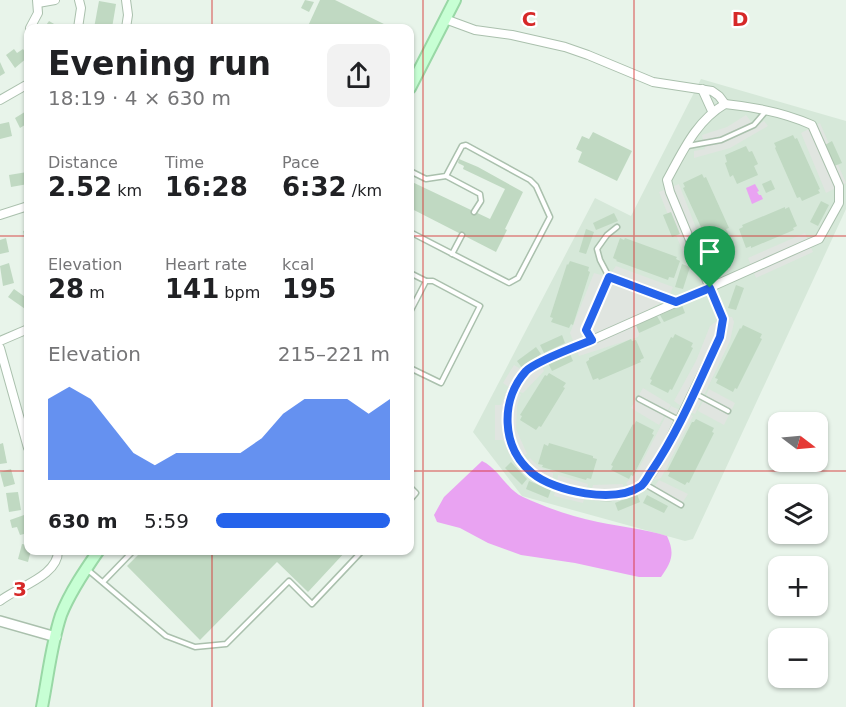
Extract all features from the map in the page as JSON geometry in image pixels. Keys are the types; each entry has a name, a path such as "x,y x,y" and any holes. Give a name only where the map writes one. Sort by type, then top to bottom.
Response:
{"main road":[{"path":"414,80 455,0"},
{"path":"44,704 48,668 62,615 96,555"}],"street":[{"path":"31,24 38,13 38,2 56,0"},
{"path":"79,0 81,8 79,24"},
{"path":"126,0 127,24"},
{"path":"445,19 476,30 512,35 565,47 653,82 712,91 725,104"},
{"path":"0,100 24,86"},
{"path":"702,89 712,111"},
{"path":"706,101 719,96"},
{"path":"725,104 712,111 691,135 667,180 670,192 710,288 723,319 720,337 660,458 641,486 613,496 584,493 555,486 532,473 516,453 507,432 512,391 527,369 676,302 710,288 819,239 839,203 839,186 812,125 794,117 725,104"},
{"path":"0,215 24,207"},
{"path":"0,341 24,331"},
{"path":"0,348 24,431"},
{"path":"0,601 51,569 57,555"},
{"path":"0,621 56,637"}],"lane":[{"path":"685,146 721,140 754,125 767,111"},
{"path":"414,234 509,283 518,278 550,217 536,186 530,180 466,146 462,146 446,176"},
{"path":"414,173 426,179 446,176 480,194 481,201 474,212"},
{"path":"617,227 607,235 597,249 609,277 676,302"},
{"path":"452,254 462,235"},
{"path":"414,275 426,281 433,281 480,306 441,383 414,370"},
{"path":"592,340 586,330 609,277"},
{"path":"414,304 426,281"},
{"path":"693,393 728,411"},
{"path":"639,399 680,420"},
{"path":"643,483 681,505"},
{"path":"103,582 129,555"},
{"path":"87,569 165,636 195,647 226,644 289,581 312,604 358,555"}],"shaded area":[{"path":"701,79 846,121 846,209 693,539 685,541 522,496 473,432 595,198 631,216"},
{"path":"746,115 755,127 764,121 768,126 730,148 694,158 694,151 705,149 702,135 727,127"},
{"path":"820,123 846,183 826,193 801,133"},
{"path":"679,184 703,246 684,255 659,192"},
{"path":"755,184 759,191 757,192 763,199 752,204 746,188"},
{"path":"805,233 813,252 756,278 748,258"},
{"path":"616,266 673,287 668,299 649,309 638,337 579,356 570,333 594,273 608,277"},
{"path":"722,317 732,317 734,322 730,341 695,414 674,401 696,361 710,326"},
{"path":"541,363 544,371 523,393 503,383 514,365 519,368 526,364"},
{"path":"643,388 671,405 659,425 631,408"},
{"path":"709,389 735,403 724,425 698,411"},
{"path":"506,393 521,394 517,406 516,429 527,454 512,460 503,440 495,440 495,405 501,405"},
{"path":"671,406 693,416 661,478 630,488 626,483 637,472"},
{"path":"530,458 539,467 553,473 553,480 533,471 525,462"},
{"path":"482,461 517,493 541,505 589,520 667,536 672,552 668,567 661,577 639,577 575,563 521,555 488,543 460,528 437,522 434,515 444,497"},
{"path":"558,475 588,484 583,503 554,496"},
{"path":"659,480 688,494 683,502 654,487"},
{"path":"623,484 624,488 617,492 591,492 593,485"}],"building":[{"path":"305,0 314,2 309,12 301,8"},
{"path":"320,0 335,0 384,24 309,24"},
{"path":"99,1 116,4 113,24 95,24"},
{"path":"14,49 17,53 23,49 24,60 15,68 6,55"},
{"path":"0,62 5,73 0,76"},
{"path":"24,112 24,126 20,128 15,118"},
{"path":"9,122 12,136 0,139 0,124"},
{"path":"593,132 632,151 617,181 578,162 582,152 576,149 582,136 589,139"},
{"path":"793,135 795,139 797,138 820,189 818,190 820,193 802,201 800,197 797,198 774,143"},
{"path":"832,141 842,163 834,166 825,145"},
{"path":"746,146 749,152 752,151 758,164 754,166 758,175 737,184 733,175 730,177 725,155"},
{"path":"459,159 478,167 523,192 496,252 414,210 414,183 490,219 505,189 463,169 464,166 458,163"},
{"path":"24,172 24,185 11,187 9,175"},
{"path":"702,174 704,178 706,177 729,228 726,229 728,233 711,241 709,236 706,238 683,188 685,187 683,183"},
{"path":"771,180 775,189 766,193 762,184"},
{"path":"821,201 829,205 818,226 810,222"},
{"path":"785,207 785,209 789,207 797,226 793,228 794,230 746,248 739,229 743,227 742,225"},
{"path":"671,212 680,234 672,237 663,215"},
{"path":"614,213 618,221 596,230 593,223"},
{"path":"586,229 594,232 586,254 579,252"},
{"path":"6,238 9,252 0,254 0,240"},
{"path":"620,238 677,257 676,259 680,261 674,278 669,277 668,280 616,261 613,258"},
{"path":"710,253 732,260 730,268 707,261"},
{"path":"570,261 589,267 590,272 573,325 571,324 569,328 551,322 553,318 550,317 567,264"},
{"path":"9,263 14,283 3,286 0,266"},
{"path":"682,264 690,267 683,289 675,287"},
{"path":"736,285 744,288 736,310 728,308"},
{"path":"14,289 24,296 24,308 8,297"},
{"path":"682,305 685,313 664,322 660,315"},
{"path":"657,316 661,323 639,333 636,325"},
{"path":"743,325 762,334 760,338 762,339 737,389 735,388 733,392 716,383 718,379 715,378"},
{"path":"675,334 693,343 691,347 693,348 672,390 670,389 668,393 650,384 652,380 650,379 671,337 673,338"},
{"path":"562,335 565,343 544,353 540,345"},
{"path":"631,339 636,340 644,358 640,360 641,362 599,380 598,378 593,380 586,362 589,358"},
{"path":"536,347 541,354 522,368 517,361"},
{"path":"570,354 573,361 552,371 548,363"},
{"path":"549,373 566,383 563,387 565,388 541,427 539,426 536,430 520,420 522,416 520,415 545,375"},
{"path":"696,419 714,428 712,432 714,433 689,483 685,485 668,476 670,472 667,471 692,422"},
{"path":"636,421 654,430 652,434 654,435 633,476 631,475 629,479 611,470 613,466 611,465"},
{"path":"3,443 7,463 0,464 0,444"},
{"path":"549,443 597,459 591,479 586,480 538,464 544,444 548,446"},
{"path":"511,462 527,479 522,485 505,468"},
{"path":"11,469 15,484 4,487 0,472"},
{"path":"529,481 551,490 548,498 526,489"},
{"path":"18,492 21,510 9,512 6,493"},
{"path":"637,494 640,502 618,511 615,503"},
{"path":"647,495 668,506 664,513 643,503"},
{"path":"24,515 24,534 20,535 17,527 12,528 10,520"},
{"path":"22,544 24,544 24,555 30,555 28,562 18,559"},
{"path":"138,555 342,555 308,592 277,562 200,640 127,566"}],"route":[{"path":"609,277 676,302 710,288 723,319 720,337 660,458 641,486 613,496 584,493 555,486 532,473 516,453 507,432 512,391 527,369 592,340 586,330 609,277"}]}
